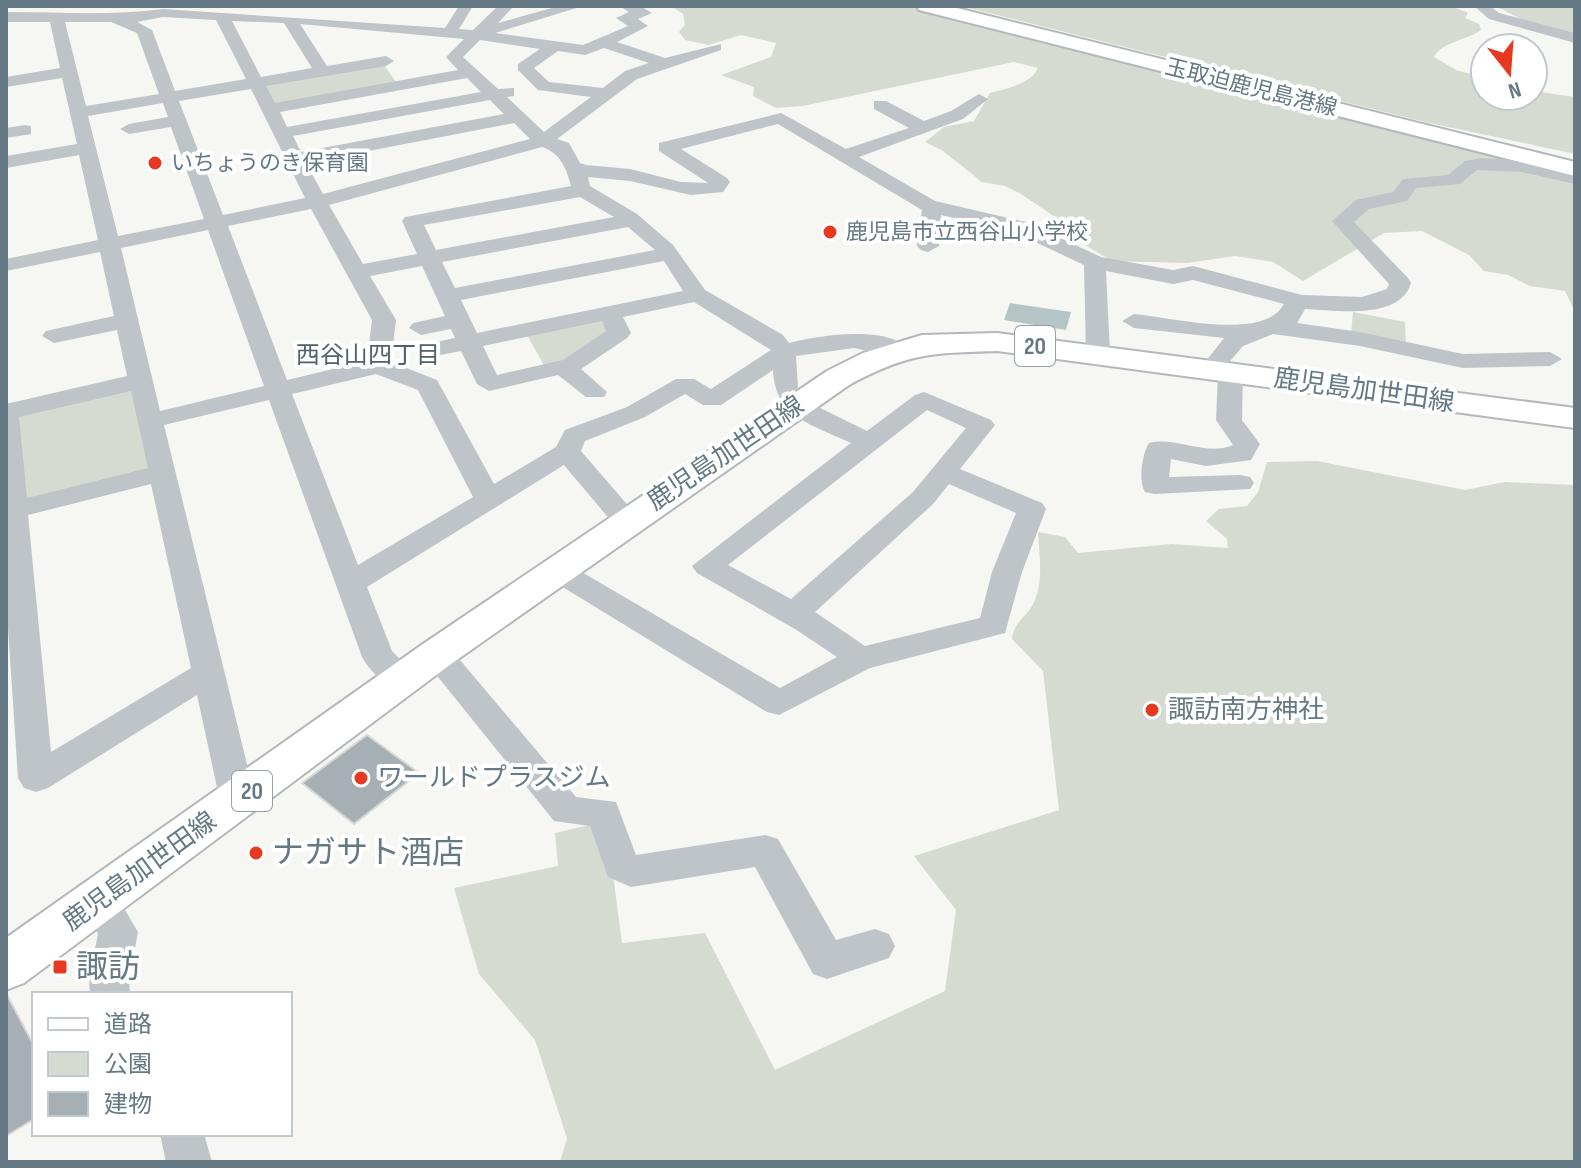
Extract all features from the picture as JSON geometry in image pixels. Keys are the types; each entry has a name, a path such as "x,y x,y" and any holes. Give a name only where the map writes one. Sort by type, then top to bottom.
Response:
{"main road":[{"name":"玉取迫鹿児島港線","path":"926,6 1575,162"},
{"name":"玉取迫鹿児島港線","path":"946,6 993,20"},
{"name":"玉取迫鹿児島港線","path":"1138,56 1575,169"},
{"name":"鹿児島加世田線","path":"6,967 420,666 627,522 850,370 896,350 937,342 975,341 1098,354 1575,418"}],"street":[{"path":"449,33 466,6"},
{"path":"507,6 454,57 543,141 562,147 582,180 669,254 697,295 738,321 768,334 784,352 786,389 796,406 867,441"},
{"path":"6,17 49,12 124,19 163,13 292,19 356,18 585,50 640,26 624,18 645,13 626,6"},
{"path":"1481,6 1494,16 1575,38"},
{"path":"292,19 326,7 356,18 404,85"},
{"path":"49,12 57,19 238,801"},
{"path":"480,33 549,12 580,18 640,64"},
{"path":"222,16 317,202 384,320 378,366"},
{"path":"124,19 144,30 378,657 420,666 567,811 603,812 621,866 631,871 765,850 827,961 875,946"},
{"path":"292,19 322,71"},
{"path":"6,265 317,202 368,180 543,141 640,64 675,41"},
{"path":"544,86 524,67 555,46"},
{"path":"613,70 665,63 715,47"},
{"path":"79,112 386,61"},
{"path":"6,82 69,72"},
{"path":"269,109 470,73"},
{"path":"282,133 544,86 606,94"},
{"path":"843,155 899,141 923,128 964,114 979,99"},
{"path":"880,105 923,128"},
{"path":"295,159 518,117"},
{"path":"610,313 619,333 571,365 489,384 412,221 582,180 636,176 674,189 716,188 720,182 666,147 781,118 932,207 1019,226 1095,262 1173,277 1193,273 1286,296 1297,302 1372,301 1386,300 1397,293 1400,283 1342,221 1363,204 1393,201 1410,183 1453,180 1472,165 1522,166 1575,178"},
{"path":"129,129 178,121"},
{"path":"698,121 718,134"},
{"path":"6,133 25,130"},
{"path":"6,162 87,148"},
{"path":"434,192 444,215"},
{"path":"928,246 932,207"},
{"path":"355,272 632,220"},
{"path":"449,296 669,254"},
{"path":"1095,262 1098,354"},
{"path":"426,339 465,331 610,313 697,295"},
{"path":"1240,483 1155,486 1158,449 1206,458 1242,454 1247,444 1233,432 1227,419 1221,350 1288,319 1297,302"},
{"path":"54,336 126,321"},
{"path":"1134,321 1194,325 1227,333 1263,330 1360,339 1463,361 1550,359"},
{"path":"352,582 567,452 574,436 636,412 685,384 712,400 784,352 837,341 874,342 896,350"},
{"path":"150,421 378,366 428,385 489,500"},
{"path":"562,367 595,392"},
{"path":"140,381 6,412 10,511 36,778 208,673"},
{"path":"792,616 946,473 982,425 924,400 707,566 860,659"},
{"path":"567,452 627,522"},
{"path":"10,511 162,473"},
{"path":"558,571 779,703 860,659 994,625 1007,572 1032,509 946,473"},
{"path":"99,902 118,932 109,979 110,992"},
{"path":"182,1136 189,1162"}],"green space":[{"path":"671,6 912,6 1513,160 1575,180 1575,312 1565,291 1530,286 1508,275 1484,271 1469,255 1422,231 1384,233 1303,281 1273,262 1235,256 1187,263 1112,261 1080,242 1061,221 1021,194 1005,186 982,182 943,151 925,142 944,127 974,121 990,93 1024,82 1038,68 1014,62 803,106 776,108 753,96 754,87 721,75 771,57 776,43 741,35 709,45 685,40 679,32 685,25 683,14"},
{"path":"961,6 1451,6 1468,13 1465,18 1479,24 1481,30 1469,32 1469,36 1443,48 1434,57 1469,74 1469,112 1549,112 1549,93 1575,97 1575,154 1425,122"},
{"path":"1495,6 1575,6 1575,33 1523,20"},
{"path":"384,65 396,82 274,104 263,86"},
{"path":"1353,312 1405,322 1406,345 1351,335"},
{"path":"602,319 609,329 564,362 545,367 527,335"},
{"path":"134,390 150,466 144,472 30,501 24,498 16,419 23,413"},
{"path":"1317,461 1465,490 1504,482 1575,485 1575,1162 560,1162 567,1138 535,1040 479,974 454,888 558,866 555,833 606,821 622,943 705,933 775,1070 945,991 956,910 914,856 1059,810 1043,671 1012,639 1015,627 1037,594 1040,567 1038,532 1065,537 1078,553 1172,544 1228,548 1227,539 1206,521 1219,509 1247,506 1258,492 1267,462"}],"shaded area":[{"path":"1010,303 1071,312 1066,330 1004,320"}],"building":[{"name":"ワールドプラスジム","path":"367,735 419,773 354,824 302,783"},
{"path":"6,993 32,1042 32,1120 6,1136"}],"place":[{"name":"いちょうのき保育園","path":"155,163"},
{"name":"鹿児島市立西谷山小学校","path":"830,232"},
{"name":"諏訪南方神社","path":"1152,710"},
{"name":"ワールドプラスジム","path":"361,778"},
{"name":"ナガサト酒店","path":"256,853"},
{"name":"諏訪","path":"60,967"}],"district":[{"name":"西谷山四丁目","path":"368,355"}]}
